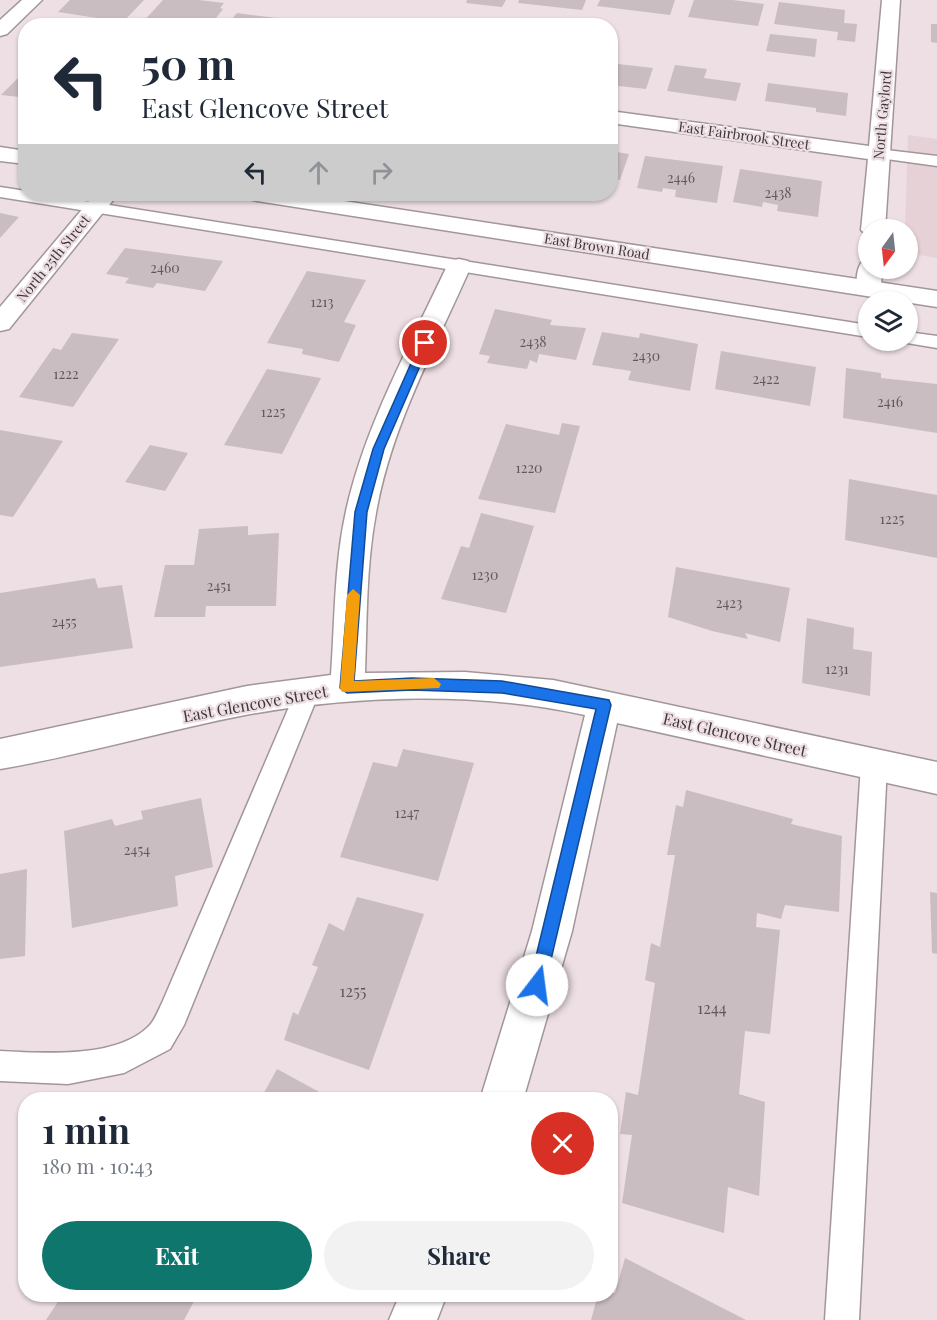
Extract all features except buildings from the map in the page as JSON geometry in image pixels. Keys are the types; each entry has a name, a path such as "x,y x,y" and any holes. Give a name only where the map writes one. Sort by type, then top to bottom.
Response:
{"street":[{"path":"0,32 33,0"},
{"name":"North Gaylord","path":"874,219 891,0"},
{"path":"0,32 18,35"},
{"name":"East Fairbrook Street","path":"618,118 878,154"},
{"path":"0,154 18,157"},
{"name":"North 25th Street","path":"0,322 100,201"},
{"name":"East Brown Road","path":"308,201 858,276"},
{"path":"347,688 357,545 369,479 391,420 459,266"},
{"name":"East Brown Road","path":"873,279 937,299"},
{"name":"East Glencove Street","path":"0,754 109,734 206,709 347,688 416,684 502,687 604,705 937,778"},
{"path":"503,1092 552,931 604,705"},
{"path":"413,1320 421,1302"}],"lane":[{"path":"878,154 937,161"},
{"path":"0,192 18,193"},
{"path":"106,201 459,266 858,330"},
{"path":"918,339 937,342"},
{"path":"0,1066 68,1069 124,1058 159,1038 173,1014 307,693"},
{"path":"842,1320 874,765"}],"shaded area":[{"path":"908,135 937,139 937,258 918,255 918,219 905,219"}],"slow traffic":[{"path":"353,595 347,688 394,684 434,684"}],"route":[{"path":"425,343 379,449 361,512 347,688 394,684 502,687 553,694 604,705 552,931 537,985"}]}
